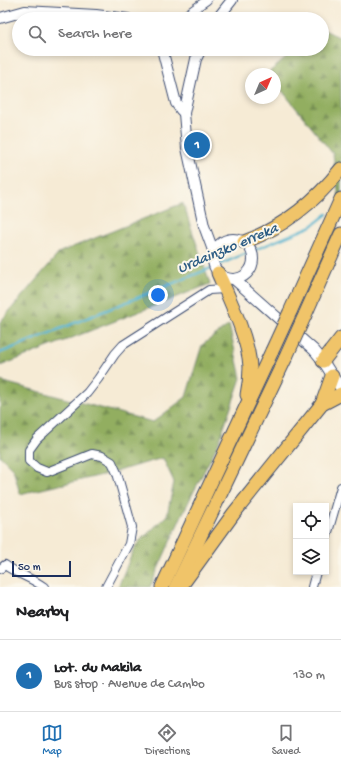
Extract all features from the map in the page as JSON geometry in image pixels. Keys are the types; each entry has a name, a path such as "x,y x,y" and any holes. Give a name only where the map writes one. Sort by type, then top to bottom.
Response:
{"highway":[{"path":"249,248 258,237 283,224 325,190 341,169"},
{"path":"162,587 243,415 339,203"},
{"path":"176,587 286,356 341,234"},
{"path":"216,264 230,284 246,344 250,366 250,382 243,415"},
{"path":"323,361 341,338"},
{"path":"181,587 234,514 322,404 332,376"},
{"path":"322,404 341,394"}],"street":[{"path":"190,12 207,0"},
{"path":"223,12 232,0"},
{"path":"21,12 43,12"},
{"path":"0,18 12,15"},
{"path":"164,56 176,102 184,112"},
{"path":"197,56 184,112 187,148 204,226 216,264"},
{"path":"204,226 218,240 224,242"},
{"path":"106,587 129,544 132,528 117,473 112,462 102,456 92,454 47,472 37,468 29,461 29,450 37,439 87,393 123,345 209,290 230,284 247,275 252,268 249,248 234,239 224,242 220,245 216,264"},
{"path":"247,275 252,295"},
{"path":"230,284 252,295 323,361 341,389"},
{"path":"329,529 341,487"},
{"path":"0,569 5,565 24,574 44,587"},
{"path":"312,587 315,575"}],"green space":[{"path":"329,32 341,38 341,213 333,154 281,89 281,68 274,68 289,56 329,56"},
{"path":"183,203 210,284 0,366 0,322 60,252"},
{"path":"229,325 241,378 219,442 182,515 150,587 118,587 135,546 167,515 174,482 163,458 107,474 20,494 13,469 0,456 0,381 153,422 186,397 202,345"}],"waterway":[{"name":"Urdainzko erreka","path":"0,353 312,226 327,214"}],"place":[{"name":"Lot. du Makila","path":"197,145"}]}
